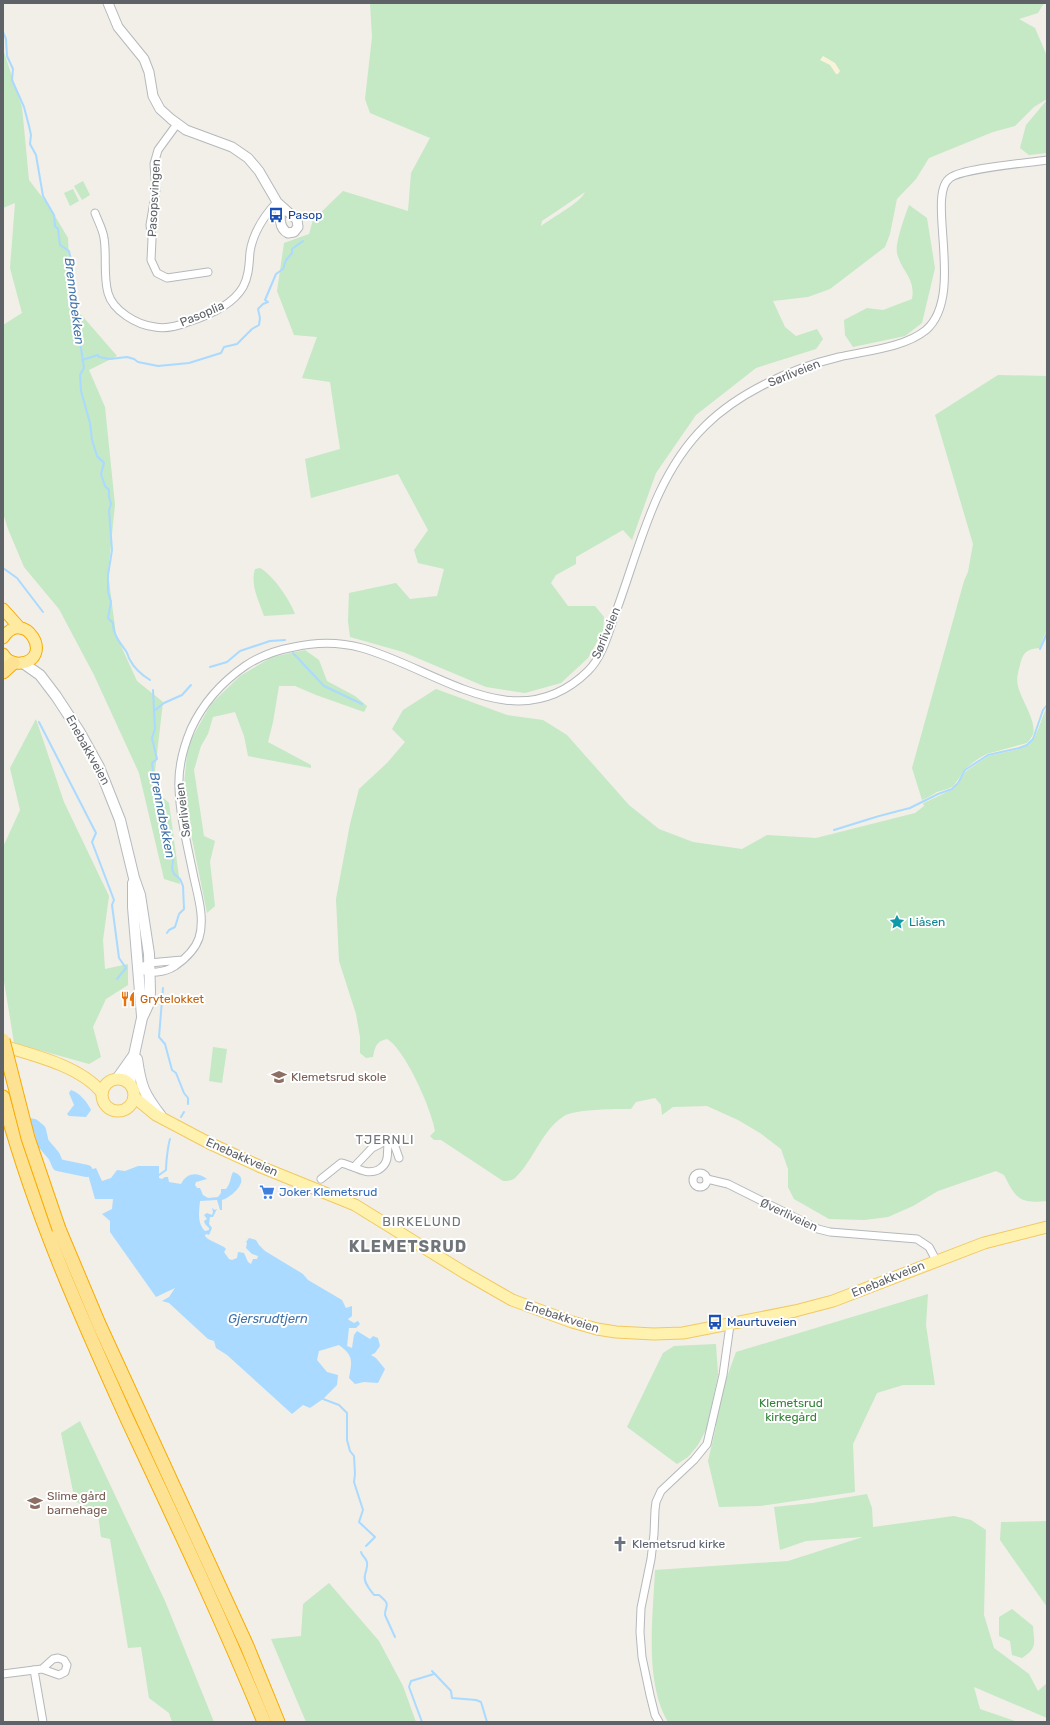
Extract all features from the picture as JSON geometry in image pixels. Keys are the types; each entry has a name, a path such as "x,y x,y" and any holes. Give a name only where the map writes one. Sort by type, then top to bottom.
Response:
{"highway":[{"path":"3,609 20,628 28,631 34,637 36,645 35,654 31,659 18,663 3,672"},
{"path":"4,634 20,628"},
{"path":"3,654 7,659 18,663"},
{"path":"3,1040 28,1138 59,1229 98,1324 247,1646 278,1722"},
{"path":"3,1097 24,1170 46,1232 86,1329 216,1610 264,1722"}],"main road":[{"name":"Enebakkveien","path":"35,654 40,675 69,715 93,755 106,783 120,820 141,901 150,968 149,1003 142,1018 130,1084 134,1097 160,1118"},
{"name":"Enebakkveien","path":"18,663 40,675"},
{"name":"Enebakkveien","path":"134,878 133,907 142,1018"},
{"path":"3,1046 40,1057 80,1075 94,1084 102,1093"},
{"name":"Enebakkveien","path":"135,1052 102,1093 105,1105 113,1111 128,1108 160,1118 261,1167 355,1205 512,1300 551,1315 597,1329 634,1334 683,1333 730,1325 795,1311 833,1301 936,1260 984,1243 1047,1227"},
{"path":"135,1052 142,1088 160,1118"},
{"path":"80,1075 113,1081 124,1080 130,1084"},
{"path":"128,1108 134,1097"}],"street":[{"path":"108,3 118,27 144,59 155,103 177,124 195,134 226,144 244,154 255,166 279,204"},
{"name":"Pasopsvingen","path":"177,124 160,146 154,158 156,190 150,225 152,260 157,273 167,278 208,272"},
{"name":"Sørliveien","path":"139,968 173,968 189,954 196,945 200,934 201,917 180,804 178,784 181,757 197,716 221,686 256,659 282,649 318,643 366,649 454,685 498,700 517,702 538,700 563,690 588,670 596,661 609,632 648,520 661,489 673,466 688,445 706,425 740,399 791,372 812,364 904,342 927,329 941,304 945,283 942,199 944,184 950,177 967,171 1047,160"},
{"name":"Pasoplia","path":"94,213 104,237 106,283 111,300 120,310 131,318 147,326 160,328 198,319 221,307 239,294 248,274 254,234 260,223 279,204"},
{"path":"321,1179 339,1163 368,1172 382,1167 388,1158 388,1144 391,1140 393,1141 399,1158"},
{"path":"354,1167 372,1148 380,1144"},
{"name":"Øverliveien","path":"707,1179 728,1184 818,1229 830,1232 917,1239 929,1247 936,1260"},
{"path":"659,1722 655,1715 650,1695 642,1657 640,1632 641,1608 651,1559 654,1534 654,1510 661,1491 694,1460 707,1444 723,1375 730,1325"},
{"path":"3,1674 42,1669"},
{"path":"34,1670 43,1722"}],"green space":[{"path":"370,3 1044,3 1038,13 1019,19 1035,28 1047,56 1047,99 1034,107 1015,126 993,132 929,158 916,179 897,199 890,234 885,247 830,289 808,297 773,301 785,327 796,336 817,329 823,339 816,349 756,368 696,415 656,473 632,540 623,530 576,557 576,564 556,575 551,583 568,606 595,606 604,617 603,631 588,658 561,683 525,693 486,687 403,652 350,637 348,621 349,593 396,583 410,599 437,596 444,569 418,563 414,550 428,530 398,474 311,498 305,459 340,449 330,382 302,378 317,337 294,335 277,291 284,243 309,234 313,220 343,191 408,211 411,173 430,138 370,113 365,99 372,37","holes":["585,192 578,201 541,226 542,221"]},
{"path":"3,49 22,107 29,180 49,206 68,238 71,303 117,356 89,370 105,407 115,505 108,573 116,635 137,681 163,702 153,788 169,803 180,884 164,879 139,773 94,675 59,609 24,567 3,513 3,325 22,313 10,268 15,203 3,208"},
{"path":"1047,100 1047,153 1029,155 1020,148 1026,125"},
{"path":"83,181 90,195 82,200 74,186"},
{"path":"73,189 79,201 70,206 64,193"},
{"path":"909,205 927,218 935,268 922,323 905,336 853,347 845,335 844,320 867,308 883,310 912,299 912,285 897,253 897,243"},
{"path":"998,375 1047,376 1047,630 1040,648 1029,650 1024,654 1017,678 1020,692 1033,723 1033,735 1026,744 1020,747 993,752 981,757 965,769 955,785 922,800 912,768 964,581 968,572 973,544 935,415"},
{"path":"260,568 270,576 280,588 295,614 264,616 254,587 255,569"},
{"path":"305,650 319,660 327,681 355,696 367,706 364,712 295,686 279,686 268,742 311,765 311,768 248,756 244,736 235,712 213,717 208,734 201,746 194,770 204,836 215,841 210,862 215,906 207,913 183,794 188,745 211,704 240,676 272,657"},
{"path":"436,689 507,715 543,720 567,735 629,805 659,829 693,842 742,849 767,835 816,838 915,813 924,806 923,803 953,789 966,771 988,756 1025,747 1034,739 1047,706 1047,1201 1031,1202 1020,1198 1012,1190 1004,1175 996,1171 938,1191 913,1206 888,1217 864,1220 829,1219 794,1199 788,1187 788,1169 781,1149 760,1133 738,1120 707,1106 673,1107 662,1115 661,1105 655,1098 636,1102 631,1109 586,1111 564,1116 549,1129 522,1171 515,1178 509,1181 503,1181 441,1140 434,1140 430,1136 435,1131 429,1109 417,1081 402,1055 394,1045 387,1039 378,1043 374,1050 373,1057 366,1058 360,1053 360,1037 356,1014 339,961 336,899 350,824 359,789 387,763 405,742 392,729 403,710"},
{"path":"36,719 64,802 109,896 103,940 105,969 128,964 128,985 106,999 93,1027 101,1057 89,1064 14,1043 3,975 3,847 20,810 10,768"},
{"path":"213,1047 227,1049 222,1083 209,1081"},
{"name":"Klemetsrud kirkegård","path":"928,1294 926,1325 935,1385 903,1385 877,1393 853,1444 855,1492 760,1506 719,1507 708,1461 716,1427 715,1422 726,1377 736,1352"},
{"path":"716,1344 718,1375 707,1428 698,1445 688,1457 677,1464 627,1427 663,1353 674,1346"},
{"path":"80,1421 165,1601 214,1722 172,1722 169,1713 149,1698 141,1647 128,1648 110,1539 101,1537 98,1514 75,1501 61,1433"},
{"path":"867,1494 872,1508 873,1527 954,1516 971,1520 986,1530 984,1615 994,1648 1029,1674 1038,1691 1047,1683 1047,1718 974,1687 980,1709 1018,1722 668,1722 660,1706 653,1668 652,1627 655,1570 788,1561 863,1537 806,1541 780,1550 774,1507 812,1503"},
{"path":"1047,1521 1047,1607 1000,1540 1001,1522"},
{"path":"329,1583 379,1641 403,1686 416,1722 306,1722 271,1639 301,1636 303,1604"},
{"path":"1012,1609 1033,1626 1033,1648 1022,1658 1012,1655 1010,1641 999,1636 999,1617"}],"sand":[{"path":"823,56 835,63 840,71 838,74 836,74 830,65 820,60"},
{"path":"1047,703 1038,729 1029,745 1015,750 988,756 966,771 953,789 915,807 904,812 871,817 873,815 910,808 937,792 952,788 965,770 987,754 1027,743 1031,739 1043,707"}],"water":[{"path":"71,1090 80,1095 90,1107 91,1110 86,1117 69,1116 67,1114 74,1105 69,1093"},
{"name":"Gjersrudtjern","path":"138,1166 159,1166 159,1178 162,1179 168,1177 169,1182 181,1184 189,1175 200,1175 207,1179 196,1182 195,1185 197,1188 200,1188 203,1195 208,1198 218,1197 221,1193 221,1189 226,1189 229,1185 233,1172 239,1175 241,1178 241,1183 231,1195 222,1200 222,1210 220,1210 217,1200 200,1201 200,1221 202,1228 205,1231 209,1230 209,1228 205,1224 204,1221 207,1219 204,1215 207,1213 212,1215 212,1208 215,1210 217,1209 213,1217 210,1217 209,1224 212,1228 209,1235 206,1234 205,1236 224,1247 226,1249 224,1252 229,1259 232,1260 237,1258 238,1252 244,1253 248,1262 251,1264 253,1259 257,1259 258,1256 252,1254 246,1248 246,1242 249,1238 256,1240 265,1251 303,1274 308,1280 342,1300 346,1308 352,1306 352,1316 348,1319 354,1323 358,1321 360,1324 356,1328 349,1328 347,1346 352,1348 354,1335 357,1331 370,1339 373,1336 378,1338 380,1346 375,1353 371,1355 376,1358 385,1369 378,1383 364,1382 355,1384 349,1378 351,1363 350,1356 339,1345 319,1351 317,1360 327,1372 338,1375 337,1385 323,1399 310,1408 303,1405 292,1414 227,1355 216,1348 214,1341 208,1339 169,1303 162,1301 169,1297 175,1288 156,1297 110,1232 110,1221 102,1214 112,1209 113,1199 95,1199 87,1171 96,1168 102,1181 111,1178 117,1170 125,1171"}],"waterway":[{"name":"Brennabekken","path":"3,32 6,39 7,56 13,69 12,80 24,107 29,126 31,135 30,144 36,155 43,196 54,215 60,245 69,251 72,265 72,290 84,368 80,375 81,391 97,456 104,463 101,474 105,486 109,490 111,504 109,510 112,550 108,575 108,592 111,602 108,618 113,623 113,627 119,642 127,652 132,663 138,671 150,680"},
{"path":"82,360 98,355 99,357 110,359 127,357 138,362 158,366 189,363 221,353 224,347 237,344 252,329 259,325 260,318 258,309 263,304 268,302 265,300 276,274 283,269 286,260 292,253 292,249 303,241"},
{"path":"3,568 17,578 43,612"},
{"path":"1040,649 1047,633"},
{"path":"210,667 227,662 240,651 270,641 285,640"},
{"path":"293,653 324,686 362,704"},
{"path":"154,711 164,703 182,695 191,685"},
{"name":"Brennabekken","path":"153,690 155,729 152,738 157,759 152,763 158,807 166,824 168,852 173,860 172,869 174,874 180,879 183,886 184,909 179,914 175,927 167,933"},
{"path":"834,830 910,808 938,794 952,789 958,783 965,770 988,755 1027,745 1033,739 1043,710 1047,705"},
{"path":"39,722 96,833 92,842 114,900 112,905 119,958 126,968 117,979"},
{"name":"Brennabekken","path":"163,988 159,1037 165,1044 172,1070 176,1073 184,1093 188,1098 188,1104"},
{"path":"181,1117 184,1112"},
{"path":"16,1122 34,1125 40,1130 43,1143 54,1156 58,1165 87,1171"},
{"path":"159,1175 166,1170 170,1139"},
{"path":"323,1399 339,1405 347,1413 347,1440 350,1451 354,1456 354,1482 363,1510 359,1522 375,1537 366,1546"},
{"path":"361,1552 367,1562 365,1578 366,1583 374,1595 379,1595 387,1603 385,1615 395,1637"},
{"path":"432,1671 451,1691 452,1698 476,1700 481,1702 487,1722"},
{"path":"422,1722 409,1687 411,1681 434,1674"}],"place":[{"name":"Pasop","path":"276,215"},
{"name":"Liåsen","path":"897,922"},
{"name":"Grytelokket","path":"128,999"},
{"name":"Klemetsrud skole","path":"279,1077"},
{"name":"Joker Klemetsrud","path":"267,1192"},
{"name":"Maurtuveien","path":"715,1322"},
{"name":"Slime gård barnehage","path":"35,1503"},
{"name":"Klemetsrud kirke","path":"620,1544"}],"district":[{"name":"TJERNLI","path":"385,1139"},
{"name":"BIRKELUND","path":"422,1221"},
{"name":"KLEMETSRUD","path":"408,1246"}]}
